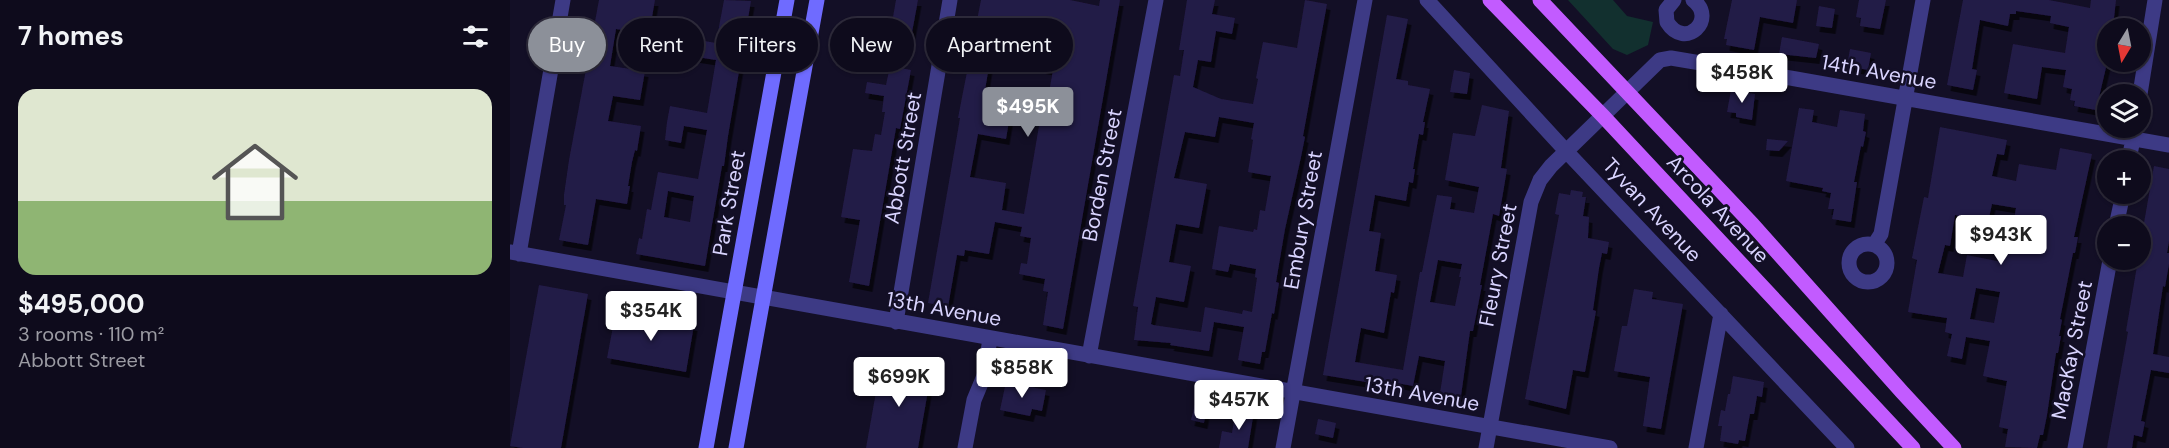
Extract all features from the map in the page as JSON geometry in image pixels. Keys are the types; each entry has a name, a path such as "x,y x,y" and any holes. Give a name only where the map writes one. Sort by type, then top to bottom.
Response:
{"main road":[{"name":"Park Street","path":"706,448 787,0"},
{"path":"736,448 817,0"},
{"name":"Arcola Avenue","path":"1490,0 1603,116 1913,448"},
{"name":"Arcola Avenue","path":"1540,0 1753,225 1954,448"}],"street":[{"path":"514,253 563,0"},
{"name":"Abbott Street","path":"896,322 950,0"},
{"name":"Embury Street","path":"1283,448 1365,0"},
{"name":"Tyvan Avenue","path":"1427,0 1566,151 1847,448"},
{"path":"1674,0 1666,10 1666,22 1675,32 1681,34 1692,32 1700,24 1702,13 1693,0"},
{"path":"1874,245 1881,234 1923,0"},
{"path":"2142,84 2156,0"},
{"name":"Borden Street","path":"1089,356 1156,1"},
{"name":"14th Avenue","path":"1603,116 1660,60 1671,58 1905,99 2097,128"},
{"name":"Fleury Street","path":"1486,448 1531,202 1540,180 1566,151 1603,116"},
{"name":"14th Avenue","path":"2147,138 2169,146"},
{"name":"13th Avenue","path":"514,253 734,294 1610,448"},
{"name":"MacKay Street","path":"2074,448 2108,270"},
{"path":"1696,448 1721,314"},
{"path":"965,448 974,400 984,376 990,339"}],"green space":[{"path":"1568,0 1613,0 1627,16 1653,22 1648,45 1627,55 1613,49"}],"building":[{"path":"599,0 655,0 652,18 618,18 618,29 616,29 610,66 618,67 618,72 645,72 640,100 613,96 608,121 641,126 637,151 635,150 632,162 627,204 596,199 588,245 559,240 566,205 564,205 564,195 569,160 586,72 606,72 606,18 596,18"},
{"path":"724,0 751,1 748,18 721,18"},
{"path":"896,0 918,0 914,22 914,18 893,18"},
{"path":"981,0 1070,0 1099,6 1100,0 1120,0 1063,329 1043,325 1048,292 1043,291 1045,279 1019,274 1021,263 1027,264 1031,238 1020,236 1022,227 995,222 989,254 965,250 964,256 957,255 948,307 928,303 960,118 958,118 967,72 988,72 983,102 1006,106 1007,101 1046,109 1053,72 1073,72 1073,18 977,18","holes":["1010,115 1040,120 1024,214 1002,210 1006,183 970,177 978,134 1006,139"]},
{"path":"1187,0 1215,0 1212,14 1235,18 1232,34 1216,31 1211,62 1198,60 1193,87 1221,99 1253,104 1263,42 1297,48 1305,0 1327,4 1303,136 1305,137 1285,229 1276,282 1279,283 1274,314 1272,313 1265,352 1262,352 1260,364 1238,360 1244,327 1214,322 1209,351 1170,345 1171,343 1134,340 1138,307 1133,306 1174,75 1180,76 1184,50 1179,50","holes":["1219,117 1254,123 1248,172 1271,176 1265,211 1260,210 1257,230 1254,229 1253,232 1219,226 1212,269 1228,272 1230,264 1256,269 1255,277 1257,278 1252,312 1243,310 1242,314 1205,307 1201,332 1151,324 1156,297 1184,302 1191,266 1169,262 1176,224 1199,228 1207,184 1174,178 1185,132 1215,137"]},
{"path":"1732,0 1797,0 1793,23 1760,17 1754,50 1726,45 1727,39 1724,39"},
{"path":"1859,0 1886,0 1880,29 1860,26 1861,18 1856,17"},
{"path":"1963,0 2049,0 2090,8 2091,0 2116,0 2114,18 2097,18 2097,72 2105,72 2102,84 2097,84 2096,110 2074,106 2075,101 2070,100 2072,89 2063,87 2066,70 2042,67 2037,99 2004,93 2013,44 2065,53 2069,27 2050,23 2051,16 2016,11 2016,14 2010,14 2008,26 1980,20 1972,69 1977,70 1973,90 1947,85"},
{"path":"1819,6 1835,9 1832,28 1816,26"},
{"path":"1387,15 1408,19 1396,79 1408,81 1408,85 1430,89 1423,122 1425,122 1423,135 1419,134 1413,183 1409,182 1406,201 1375,195 1369,231 1381,233 1375,271 1397,275 1394,293 1391,292 1384,333 1361,328 1355,362 1403,370 1420,272 1422,272 1437,195 1452,197 1450,209 1474,213 1479,187 1445,180 1453,133 1475,136 1482,105 1509,111 1501,168 1507,169 1503,193 1499,216 1493,214 1473,331 1470,331 1461,396 1440,393 1445,361 1419,356 1413,386 1386,381 1385,385 1323,375","holes":["1438,260 1462,264 1455,306 1430,302"]},
{"path":"1782,37 1819,44 1816,58 1779,54"},
{"path":"704,41 716,43 716,60 704,58"},
{"path":"1850,49 1871,53 1868,70 1847,66"},
{"path":"716,60 716,72 739,72 705,266 636,254 639,238 642,239 647,209 651,210 658,172 698,179 707,130 684,126 681,143 665,140 670,106 707,113","holes":["668,191 694,196 690,222 664,217"]},
{"path":"1454,70 1470,73 1467,94 1450,92"},
{"path":"889,72 911,72 900,129 896,128 869,286 849,282 860,220 841,217 853,149 872,151 875,134 881,135 885,112 882,112 884,96 865,93 867,82 886,85"},
{"path":"1731,90 1755,94 1752,120 1736,117 1736,113 1727,112"},
{"path":"1799,108 1814,110 1812,122 1837,127 1840,110 1865,114 1863,131 1866,132 1854,182 1857,182 1851,222 1832,219 1834,209 1828,209 1831,193 1822,191 1823,188 1786,181"},
{"path":"1940,127 2007,140 2004,155 1997,154 1992,176 2016,181 2019,164 2056,170 2060,148 2092,154 2074,237 2078,237 2060,319 2062,320 2059,336 2061,336 2058,353 2056,353 2047,415 2043,435 2040,435 2037,448 2005,447 2008,429 1999,427 2007,381 1983,376 1990,341 1966,337 1962,359 1947,356 1952,334 1945,332 1947,318 1908,312 1917,260 1912,258 1924,197 1928,198","holes":["1992,204 2016,208 2010,243 2006,242 2002,262 1967,255 1963,277 1938,273 1945,245 1950,246 1955,215 1988,222","1976,288 2000,292 1994,323 1970,319"]},
{"path":"1767,139 1788,141 1779,151 1766,150"},
{"path":"2154,166 2169,169 2167,253 2169,253 2169,264 2165,287 2163,286 2153,354 2169,357 2169,373 2151,370 2141,421 2145,422 2142,437 2134,435 2132,448 2107,448 2128,332 2126,331 2136,270 2151,270 2151,216 2145,216 2147,204 2151,204"},
{"path":"1571,190 1583,192 1582,197 1586,197 1583,216 1589,217 1588,238 1609,242 1607,254 1602,253 1599,268 1593,310 1596,311 1585,372 1573,370 1566,409 1525,399 1559,215 1555,214 1559,193 1570,195"},
{"path":"539,285 588,294 561,448 510,446"},
{"path":"1634,289 1653,292 1652,299 1683,304 1661,429 1643,426 1650,377 1614,371 1622,326 1627,326"},
{"path":"616,311 694,325 686,372 607,358"},
{"path":"881,364 931,373 918,448 866,448"},
{"path":"1733,376 1764,382 1762,397 1757,396 1754,414 1750,414 1745,441 1739,440 1738,444 1720,441 1722,426 1718,426 1721,410 1725,411"},
{"path":"1006,382 1046,390 1042,411 1032,409 1030,416 1000,410"},
{"path":"1195,404 1207,406 1204,423 1191,420"},
{"path":"1236,408 1254,411 1248,448 1219,448 1222,431 1232,433"},
{"path":"1318,419 1336,423 1333,438 1315,434"}]}
